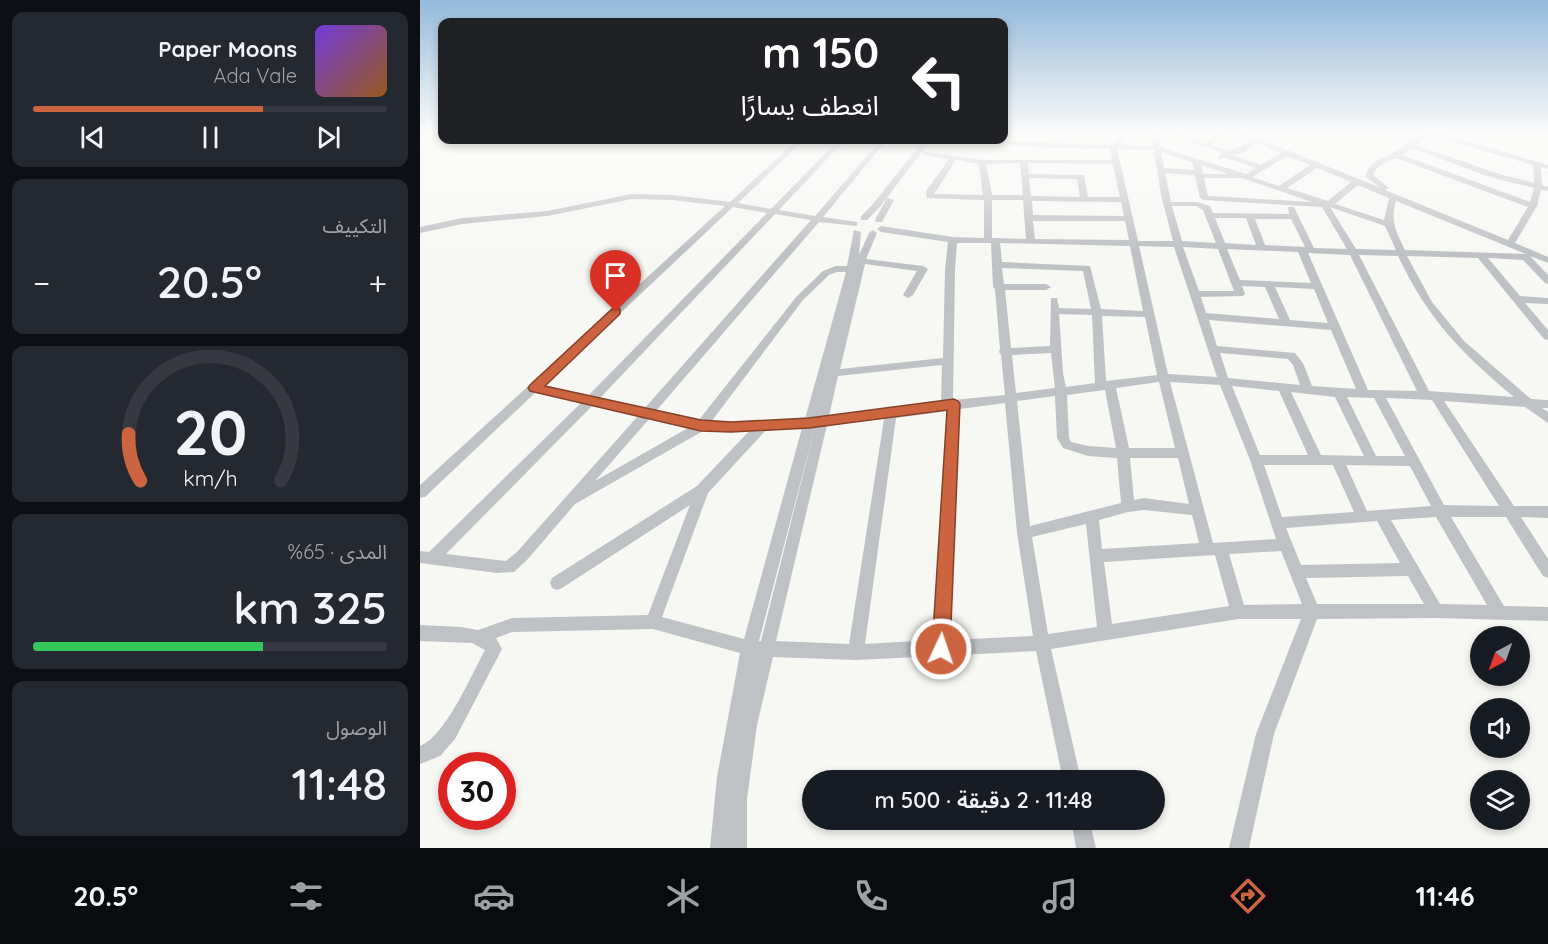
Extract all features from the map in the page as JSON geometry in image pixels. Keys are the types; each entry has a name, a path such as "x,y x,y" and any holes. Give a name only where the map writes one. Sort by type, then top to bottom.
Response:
{"street":[{"path":"420,493 767,172"},
{"path":"426,558 591,400 811,172"},
{"path":"426,558 509,567 522,556 857,172"},
{"path":"720,848 724,789 757,648 777,611 816,422 851,269 856,228 903,172"},
{"path":"828,374 861,261 878,227 885,206 911,172"},
{"path":"944,172 930,191 930,196 988,198 1026,195 1124,200"},
{"path":"984,172 1011,396 1024,533 1042,643 1070,770"},
{"path":"1024,172 1031,241"},
{"path":"1080,172 1084,197"},
{"path":"1118,172 1148,314 1197,510 1238,612"},
{"path":"1160,172 1178,244 1224,381 1312,611 1265,734 1239,848"},
{"path":"1175,172 1198,174 1237,188 1326,204 1356,182"},
{"path":"1233,172 1389,224"},
{"path":"1166,200 1204,198 1237,188 1254,172"},
{"path":"1281,188 1306,172"},
{"path":"1331,172 1544,258"},
{"path":"1370,172 1369,176 1392,193 1388,215 1389,224 1421,293 1458,342 1548,419"},
{"path":"1441,172 1533,206"},
{"path":"1483,172 1548,189"},
{"path":"1510,244 1533,206 1538,187 1537,172"},
{"path":"1198,174 1204,198"},
{"path":"1024,176 1081,177"},
{"path":"420,230 455,221 545,213 634,197 678,198 817,219 856,228 878,227 953,240 1220,245 1306,251 1544,258"},
{"path":"1166,200 1197,204 1207,208 1240,294 1195,294"},
{"path":"1326,204 1430,396 1548,571"},
{"path":"1210,215 1292,213 1316,286 1364,394"},
{"path":"1249,215 1262,248"},
{"path":"864,218 878,227"},
{"path":"1030,218 1129,219"},
{"path":"941,649 950,405 947,361 953,240"},
{"path":"1481,255 1548,337"},
{"path":"1526,257 1548,281"},
{"path":"861,261 923,269 908,295"},
{"path":"996,265 1085,267 1088,270 1097,313 1106,384 1123,452 1128,506"},
{"path":"568,503 617,477 701,426 800,298 826,273 836,269 851,269"},
{"path":"1236,283 1316,286"},
{"path":"1269,284 1286,322"},
{"path":"998,287 1046,287"},
{"path":"1517,299 1548,301"},
{"path":"1148,314 1097,313 1054,306 1063,438 1067,445 1077,449 1182,453"},
{"path":"1203,316 1336,327"},
{"path":"1005,351 1056,349"},
{"path":"1215,349 1292,356 1298,363 1307,389"},
{"path":"828,374 947,361"},
{"path":"535,388 701,426 762,426 816,422 1163,378 1224,381 1339,393 1548,404"},
{"path":"1283,387 1317,460"},
{"path":"1339,393 1372,460"},
{"path":"1378,394 1440,511 1500,613"},
{"path":"856,652 891,414"},
{"path":"737,848 738,799 760,611 816,422"},
{"path":"557,583 702,490 762,426"},
{"path":"1256,460 1413,460"},
{"path":"1337,460 1363,516"},
{"path":"653,622 702,490"},
{"path":"1024,533 1128,506 1144,504 1197,510"},
{"path":"1277,523 1440,511 1548,512"},
{"path":"1380,514 1436,611"},
{"path":"1092,517 1105,633"},
{"path":"1096,556 1285,545"},
{"path":"1296,572 1410,569"},
{"path":"760,611 777,611"},
{"path":"421,635 482,636 512,625 653,622 757,648 856,652 1042,643 1238,612 1436,611 1548,614"},
{"path":"420,755 434,750 442,743 490,660 494,649 491,642 482,636"},
{"path":"1082,830 1086,848"}],"route":[{"path":"616,312 535,388 701,426 731,427 809,423 954,404 941,649"}]}
